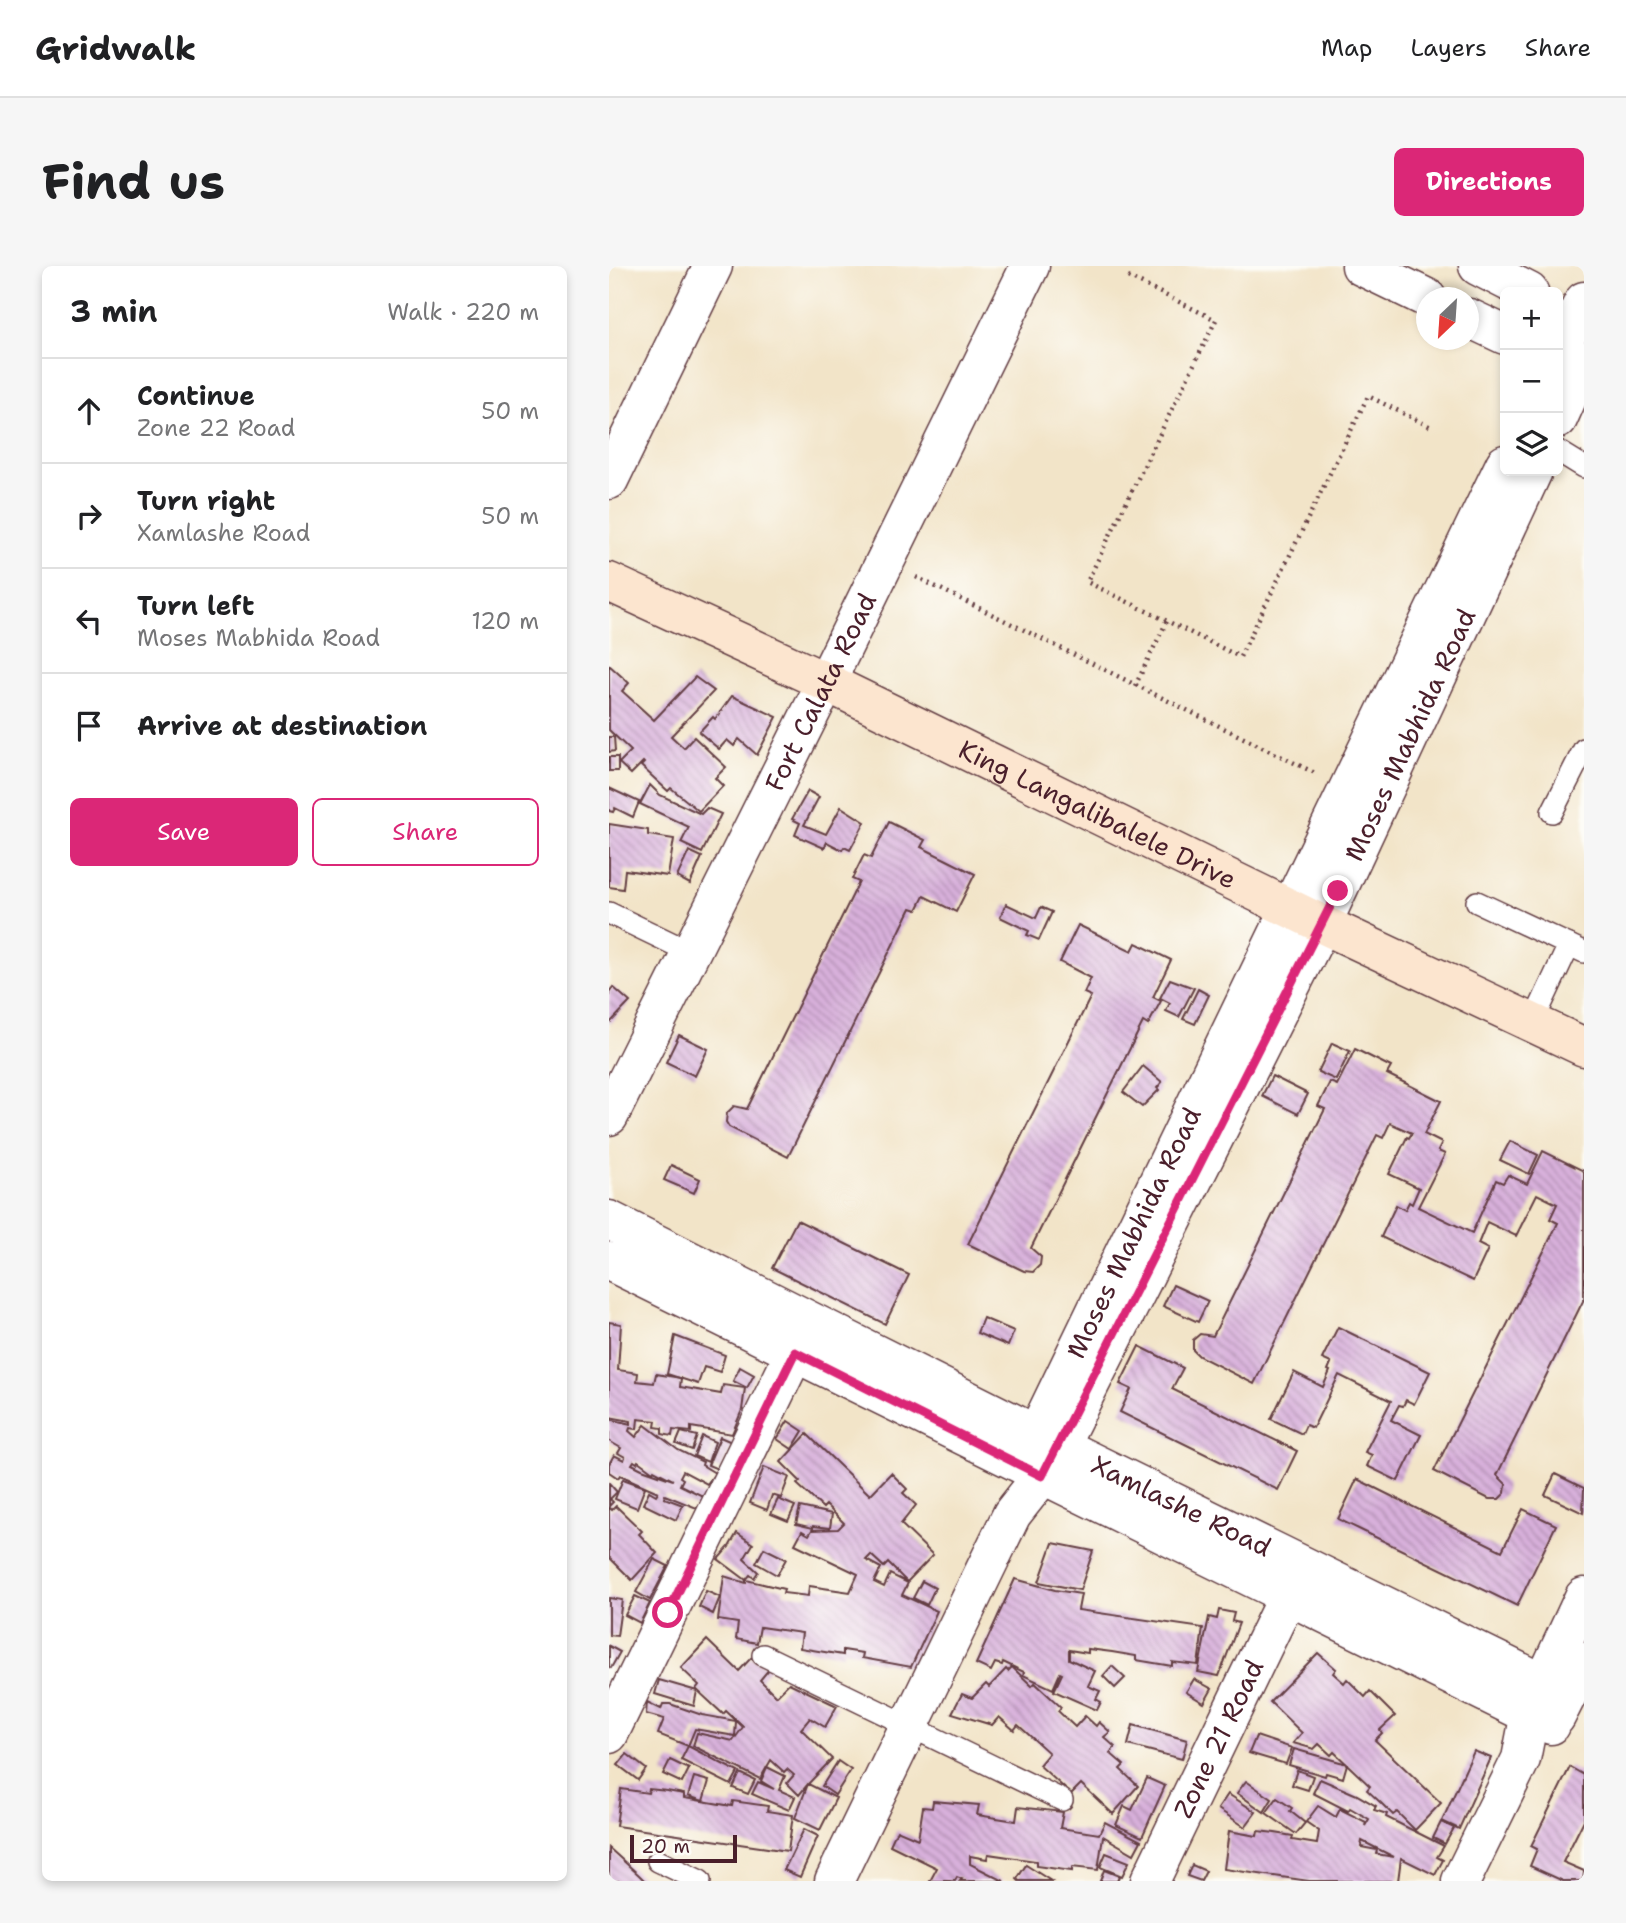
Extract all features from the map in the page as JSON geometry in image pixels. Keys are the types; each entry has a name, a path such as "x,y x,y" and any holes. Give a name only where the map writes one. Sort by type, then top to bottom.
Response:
{"street":[{"path":"609,480 713,266"},
{"name":"Fort Calata Road","path":"609,1116 1030,266"},
{"path":"1361,266 1416,293"},
{"path":"1478,266 1519,287"},
{"path":"1560,413 1573,363 1575,310"},
{"path":"1479,323 1500,333"},
{"name":"Moses Mabhida Road","path":"1306,917 1348,789 1500,474"},
{"name":"Moses Mabhida Road","path":"834,1881 1011,1514 1306,917 1530,476"},
{"name":"King Langalibalele Drive","path":"609,582 826,682 1306,917 1584,1046"},
{"name":"Xamlashe Road","path":"609,1220 1040,1455 1287,1597 1560,1697"},
{"name":"Xamlashe Road","path":"609,1261 795,1352 1040,1455 1560,1697"},
{"path":"609,1734 795,1352"},
{"name":"Zone 21 Road","path":"1150,1881 1287,1597"},
{"path":"1461,1881 1521,1759 1560,1697 1584,1597"}],"lane":[{"path":"1563,455 1584,467"},
{"path":"1552,812 1584,749"},
{"path":"1477,902 1576,949 1533,1022"},
{"path":"609,913 692,953"},
{"path":"763,1655 1062,1800"},
{"path":"658,1861 701,1881"}],"path":[{"path":"1128,278 1216,320 1087,582 1240,657 1368,396 1431,427"},
{"path":"884,561 1348,789"},
{"path":"1135,686 1167,621"}],"building":[{"path":"609,665 629,683 622,691 654,720 695,677 714,691 671,736 684,748 694,737 726,767 715,778 723,786 699,811 671,788 668,791 641,766 643,762 631,774 619,763 631,751 609,730"},
{"path":"732,696 777,717 757,755 739,739 734,746 727,740 719,749 699,732 713,717 715,719"},
{"path":"609,737 614,737 615,751 609,752"},
{"path":"609,757 618,757 618,771 609,771"},
{"path":"650,785 660,795 701,814 707,808 721,814 702,853 681,843 689,827 640,804"},
{"path":"609,788 639,802 633,817 615,808 613,812 609,811"},
{"path":"808,791 819,797 804,825 826,834 841,807 865,822 850,850 844,847 842,850 827,842 824,848 795,835 800,823 792,819"},
{"path":"889,822 925,840 921,847 975,874 956,912 924,896 917,910 911,908 788,1157 729,1127 726,1122 727,1113 734,1106 747,1109 859,882 852,879 864,855 871,858"},
{"path":"609,824 648,830 648,835 674,839 668,876 625,870 623,889 609,887"},
{"path":"689,851 702,857 690,884 677,877"},
{"path":"1006,904 1036,918 1041,907 1052,912 1039,940 1027,935 1029,931 1000,917"},
{"path":"1078,925 1132,951 1136,943 1171,960 1153,997 1161,1001 1148,1025 1143,1022 1031,1248 1041,1257 1040,1265 1033,1272 1024,1271 968,1244 1091,996 1084,993 1091,978 1060,962"},
{"path":"1170,979 1194,988 1179,1017 1166,1011 1170,1003 1160,998"},
{"path":"613,987 630,1002 609,1024 609,992"},
{"path":"1198,989 1209,995 1195,1024 1183,1019"},
{"path":"679,1035 708,1049 695,1076 666,1062"},
{"path":"1332,1043 1350,1051 1336,1080 1318,1072"},
{"path":"1355,1049 1391,1067 1387,1074 1441,1101 1424,1134 1442,1143 1438,1151 1445,1154 1418,1207 1472,1233 1496,1180 1503,1183 1508,1175 1527,1184 1543,1151 1584,1171 1584,1299 1497,1475 1506,1484 1505,1493 1499,1499 1489,1499 1434,1471 1558,1223 1550,1219 1557,1204 1537,1194 1516,1236 1487,1222 1478,1244 1488,1249 1473,1281 1381,1237 1396,1205 1405,1210 1409,1202 1412,1204 1419,1188 1389,1174 1407,1137 1412,1133 1390,1123 1383,1138 1377,1135 1254,1384 1199,1356 1193,1350 1193,1340 1200,1334 1213,1336 1325,1109 1318,1106 1330,1082 1337,1085"},
{"path":"1143,1066 1162,1082 1157,1088 1159,1090 1142,1107 1123,1092"},
{"path":"1272,1076 1308,1094 1298,1114 1262,1096"},
{"path":"1510,1141 1538,1155 1529,1174 1500,1160"},
{"path":"671,1165 700,1179 694,1193 664,1180"},
{"path":"797,1220 909,1275 885,1324 772,1268"},
{"path":"1173,1285 1208,1301 1198,1322 1163,1306"},
{"path":"983,1318 1014,1331 1008,1346 977,1333"},
{"path":"609,1322 621,1324 618,1370 638,1373 637,1381 654,1383 656,1374 681,1378 680,1387 721,1394 723,1385 745,1388 742,1410 732,1434 691,1427 691,1432 673,1430 672,1436 662,1434 662,1428 655,1427 656,1421 638,1419 637,1429 630,1428 629,1431 636,1437 645,1425 678,1450 703,1462 702,1465 715,1473 707,1484 683,1471 680,1485 709,1499 704,1511 665,1495 664,1498 683,1505 676,1520 643,1504 649,1491 656,1495 658,1492 620,1475 618,1478 609,1472 609,1464 614,1455 624,1460 625,1457 618,1453 621,1448 609,1441 609,1419 631,1424 631,1421 609,1417","holes":["634,1461 638,1461 653,1472 654,1470 673,1480 632,1464"]},
{"path":"1338,1327 1430,1372 1414,1404 1406,1400 1403,1406 1399,1405 1391,1420 1421,1435 1398,1481 1367,1466 1372,1455 1365,1452 1391,1401 1339,1375 1313,1428 1306,1425 1302,1434 1271,1419 1294,1372 1323,1387 1331,1363 1322,1359"},
{"path":"675,1336 725,1355 720,1372 704,1367 698,1384 667,1374"},
{"path":"1139,1346 1183,1368 1172,1389 1297,1451 1278,1490 1120,1412 1131,1389 1120,1384"},
{"path":"740,1367 754,1375 747,1388 733,1381"},
{"path":"788,1421 803,1431 792,1449 777,1439"},
{"path":"681,1432 697,1436 692,1450 676,1444"},
{"path":"807,1434 870,1495 891,1473 907,1489 903,1493 916,1505 901,1524 933,1555 907,1582 888,1563 884,1567 871,1555 866,1560 881,1568 874,1582 884,1587 890,1574 908,1583 902,1595 937,1611 911,1667 862,1658 863,1653 843,1650 843,1655 800,1648 802,1633 760,1627 757,1643 736,1639 738,1623 718,1620 724,1576 746,1583 746,1580 784,1589 783,1593 808,1596 809,1586 850,1592 858,1574 795,1544 802,1531 809,1535 812,1530 838,1529 844,1523 826,1505 823,1508 797,1484 800,1481 781,1462"},
{"path":"702,1436 715,1442 708,1462 694,1456"},
{"path":"720,1437 734,1443 720,1470 708,1465"},
{"path":"764,1467 789,1477 781,1498 772,1495 767,1510 750,1503"},
{"path":"1555,1474 1584,1488 1583,1513 1545,1495"},
{"path":"623,1479 645,1487 637,1508 615,1499"},
{"path":"1357,1479 1502,1551 1523,1509 1556,1525 1517,1606 1338,1519"},
{"path":"609,1483 617,1492 610,1499 613,1502 609,1506"},
{"path":"778,1499 795,1506 788,1521 771,1514"},
{"path":"616,1506 642,1531 639,1534 657,1553 632,1580 609,1557 609,1507 612,1510"},
{"path":"800,1507 832,1514 830,1528 796,1524"},
{"path":"737,1533 753,1544 744,1559 758,1572 754,1578 750,1575 746,1580 718,1559"},
{"path":"1053,1543 1093,1551 1080,1590 1039,1582"},
{"path":"764,1548 786,1559 777,1575 756,1563"},
{"path":"654,1559 668,1566 650,1600 636,1592"},
{"path":"1015,1579 1081,1594 1078,1610 1203,1628 1198,1665 1172,1662 1172,1666 1136,1660 1136,1656 1112,1652 1088,1649 1088,1653 1069,1650 1069,1659 1095,1671 1088,1686 1100,1691 1096,1699 1101,1702 1097,1710 1054,1691 1062,1674 1060,1673 1053,1689 1003,1662 1002,1665 995,1663 991,1671 976,1664"},
{"path":"922,1581 935,1588 927,1605 913,1598"},
{"path":"706,1591 720,1597 713,1614 699,1607"},
{"path":"635,1596 650,1603 640,1623 625,1615"},
{"path":"609,1598 622,1600 617,1636 609,1635"},
{"path":"1219,1610 1234,1613 1232,1621 1239,1623 1219,1676 1198,1672 1209,1617 1217,1619"},
{"path":"707,1640 739,1671 751,1658 770,1668 760,1680 776,1696 789,1683 837,1706 825,1727 810,1718 801,1729 832,1759 799,1795 787,1783 794,1775 787,1769 784,1772 771,1760 760,1779 693,1746 697,1733 733,1741 743,1727 726,1711 723,1714 696,1689 699,1685 681,1668"},
{"path":"609,1646 620,1652 611,1668 609,1667"},
{"path":"1318,1653 1336,1669 1333,1673 1344,1683 1347,1679 1365,1697 1370,1691 1395,1716 1380,1730 1382,1733 1375,1740 1441,1803 1415,1830 1397,1812 1393,1815 1367,1790 1370,1786 1334,1752 1331,1755 1319,1744 1314,1749 1293,1743 1302,1733 1270,1702"},
{"path":"1112,1666 1125,1678 1115,1688 1103,1676"},
{"path":"1012,1667 1032,1686 1035,1683 1061,1707 1058,1711 1075,1727 1085,1716 1096,1726 1099,1722 1110,1732 1104,1737 1115,1747 1110,1753 1124,1765 1120,1769 1138,1786 1113,1814 1081,1784 1071,1794 1039,1765 1049,1753 1018,1725 1014,1730 999,1717 992,1725 952,1713 962,1694 972,1698 986,1684 989,1687 1006,1669 1008,1671"},
{"path":"1194,1679 1212,1689 1204,1703 1186,1692"},
{"path":"659,1680 697,1691 694,1706 655,1694"},
{"path":"647,1702 661,1709 663,1704 670,1704 702,1715 736,1721 735,1736 695,1729 688,1746 658,1734 664,1719 646,1714"},
{"path":"1133,1725 1187,1740 1182,1759 1128,1745"},
{"path":"1256,1736 1292,1748 1286,1764 1249,1753"},
{"path":"688,1746 738,1772 731,1785 681,1760"},
{"path":"1294,1749 1347,1764 1343,1778 1326,1773 1325,1776 1289,1765"},
{"path":"1474,1751 1491,1758 1459,1829 1442,1821"},
{"path":"627,1754 646,1769 638,1780 618,1765"},
{"path":"670,1760 689,1769 682,1783 663,1774"},
{"path":"838,1761 851,1770 835,1795 822,1786"},
{"path":"767,1767 785,1776 779,1790 795,1797 789,1810 752,1794 758,1782 774,1789 761,1781"},
{"path":"1570,1767 1584,1775 1584,1820 1563,1862 1584,1871 1583,1881 1563,1881 1530,1866 1537,1849 1531,1846"},
{"path":"1297,1770 1313,1776 1308,1790 1292,1785"},
{"path":"740,1773 755,1780 748,1794 733,1788"},
{"path":"694,1777 709,1781 703,1801 688,1796"},
{"path":"1147,1778 1165,1786 1142,1837 1116,1825 1124,1806 1132,1810"},
{"path":"1320,1779 1357,1795 1376,1806 1374,1810 1387,1814 1386,1817 1444,1846 1437,1857 1443,1860 1435,1875 1401,1858 1398,1881 1309,1881 1224,1869 1229,1831 1257,1836 1258,1831 1275,1833 1293,1836 1292,1840 1317,1844 1319,1831 1306,1822 1318,1806 1336,1817 1340,1809 1366,1822 1365,1826 1369,1819 1313,1793","holes":["1362,1841 1394,1857 1376,1854 1377,1850 1361,1847"]},
{"path":"1246,1781 1272,1799 1264,1812 1237,1793"},
{"path":"808,1784 836,1798 820,1830 795,1818"},
{"path":"621,1789 648,1793 649,1789 667,1791 684,1794 684,1798 732,1806 733,1801 768,1806 767,1811 793,1815 788,1851 616,1826"},
{"path":"1228,1794 1256,1812 1245,1827 1218,1809"},
{"path":"1277,1798 1292,1808 1290,1811 1305,1823 1296,1834 1266,1813"},
{"path":"933,1801 979,1805 977,1815 1016,1821 1018,1807 1063,1812 1060,1828 1099,1834 1105,1822 1141,1841 1134,1854 1103,1836 1098,1870 1072,1867 1072,1871 1036,1866 1036,1861 988,1854 987,1859 970,1856 970,1864 1004,1881 960,1881 962,1879 957,1877 955,1881 930,1881 937,1868 890,1845 897,1830 918,1839 923,1807 932,1808"},
{"path":"1441,1822 1454,1828 1445,1844 1433,1838"},
{"path":"804,1829 818,1836 800,1877 784,1870"},
{"path":"609,1848 639,1875 645,1881 609,1881"},
{"path":"1106,1853 1129,1862 1122,1876 1100,1867"},
{"path":"1026,1865 1051,1881 1019,1881 1017,1879"},
{"path":"1192,1865 1206,1871 1201,1881 1187,1876"},
{"path":"1104,1870 1119,1876 1117,1881 1100,1881"}],"route":[{"path":"668,1613 795,1352 1042,1476 1338,891"}]}
